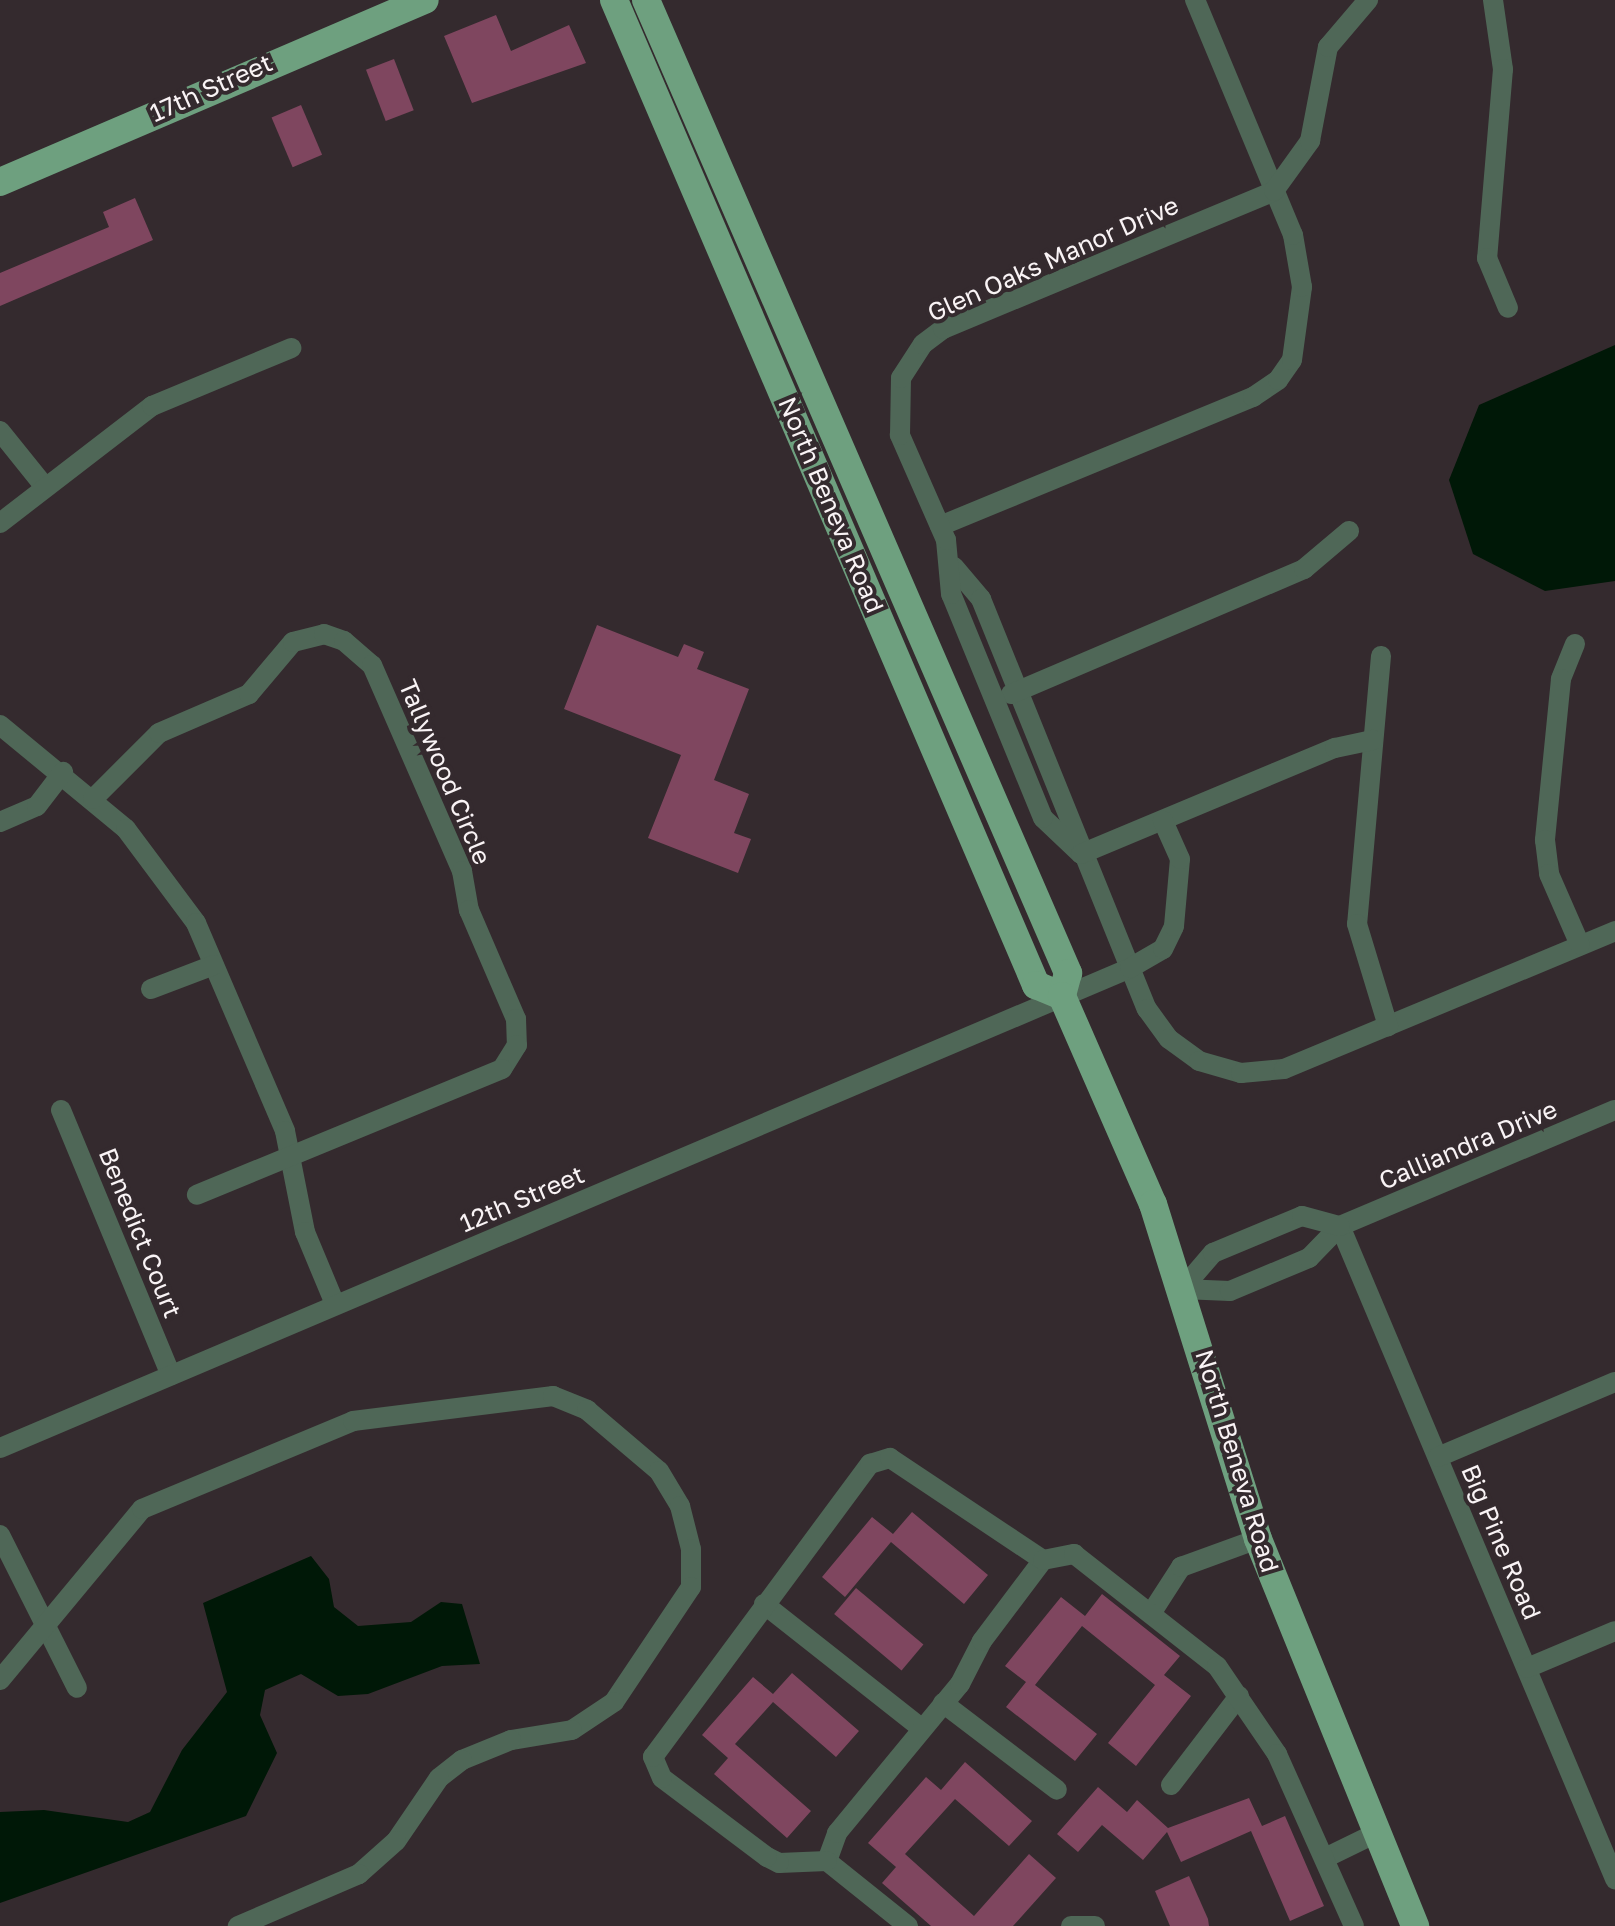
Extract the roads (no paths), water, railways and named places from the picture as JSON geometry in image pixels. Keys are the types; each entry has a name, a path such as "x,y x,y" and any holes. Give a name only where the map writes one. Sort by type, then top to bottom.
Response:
{"main road":[{"name":"17th Street","path":"0,182 425,0"},
{"name":"North Beneva Road","path":"614,0 1036,984 1062,996"},
{"name":"North Beneva Road","path":"646,0 1068,973 1062,996 1182,1289 1258,1539 1415,1926"}],"street":[{"path":"940,526 1253,397 1278,380 1296,347 1302,288 1293,235 1195,0"},
{"path":"1274,191 1310,141 1328,47 1368,0"},
{"path":"1493,0 1503,69 1487,258 1508,308"},
{"name":"Glen Oaks Manor Drive","path":"1274,191 943,329 923,344 902,378 896,413 954,567 981,599 1130,968 1169,1039 1218,1068 1284,1069 1615,931"},
{"path":"0,523 152,406 291,348"},
{"path":"0,430 45,487"},
{"path":"995,701 1304,569 1349,530"},
{"name":"Glen Oaks Manor Drive","path":"954,567 951,594 1043,818 1082,854"},
{"name":"Tallywood Circle","path":"93,798 159,734 249,694 292,642 324,634 360,651 372,665 462,871 469,910 516,1020 517,1045 502,1069 197,1195"},
{"path":"1575,644 1560,680 1545,840 1549,874 1580,946"},
{"path":"1381,656 1357,924 1388,1026"},
{"path":"0,725 93,798 174,889 214,965 292,1158 305,1232 335,1304"},
{"path":"1082,854 1336,748 1373,740"},
{"path":"0,822 37,806 63,772"},
{"path":"1062,996 1130,968 1163,949 1174,926 1180,859 1163,821"},
{"path":"151,989 214,965"},
{"name":"12th Street","path":"0,1448 1062,996"},
{"name":"Benedict Court","path":"61,1110 171,1376"},
{"name":"Calliandra Drive","path":"1182,1289 1230,1291 1308,1258 1340,1226 1615,1110"},
{"name":"Calliandra Drive","path":"1182,1289 1213,1253 1302,1216 1340,1226"},
{"name":"Big Pine Road","path":"1340,1226 1614,1879"},
{"path":"1438,1457 1615,1382"},
{"path":"0,1680 142,1509 370,1417 554,1396 586,1410 670,1486 691,1549 691,1587 607,1710 572,1730 511,1740 462,1760 440,1778 396,1842 359,1874 238,1926"},
{"path":"903,1924 827,1861 779,1864 655,1768 654,1750 878,1459 897,1460 1044,1560"},
{"path":"0,1536 48,1621 77,1688"},
{"path":"1152,1612 1181,1567 1258,1539"},
{"path":"827,1861 837,1834 944,1703 1044,1560 1074,1554 1201,1650 1239,1696 1277,1754 1354,1926"},
{"path":"764,1604 921,1728"},
{"path":"1528,1668 1615,1631"},
{"path":"1171,1785 1239,1696"},
{"path":"944,1703 1057,1790"},
{"path":"1325,1858 1376,1833"},
{"path":"1071,1926 1096,1926"}]}
